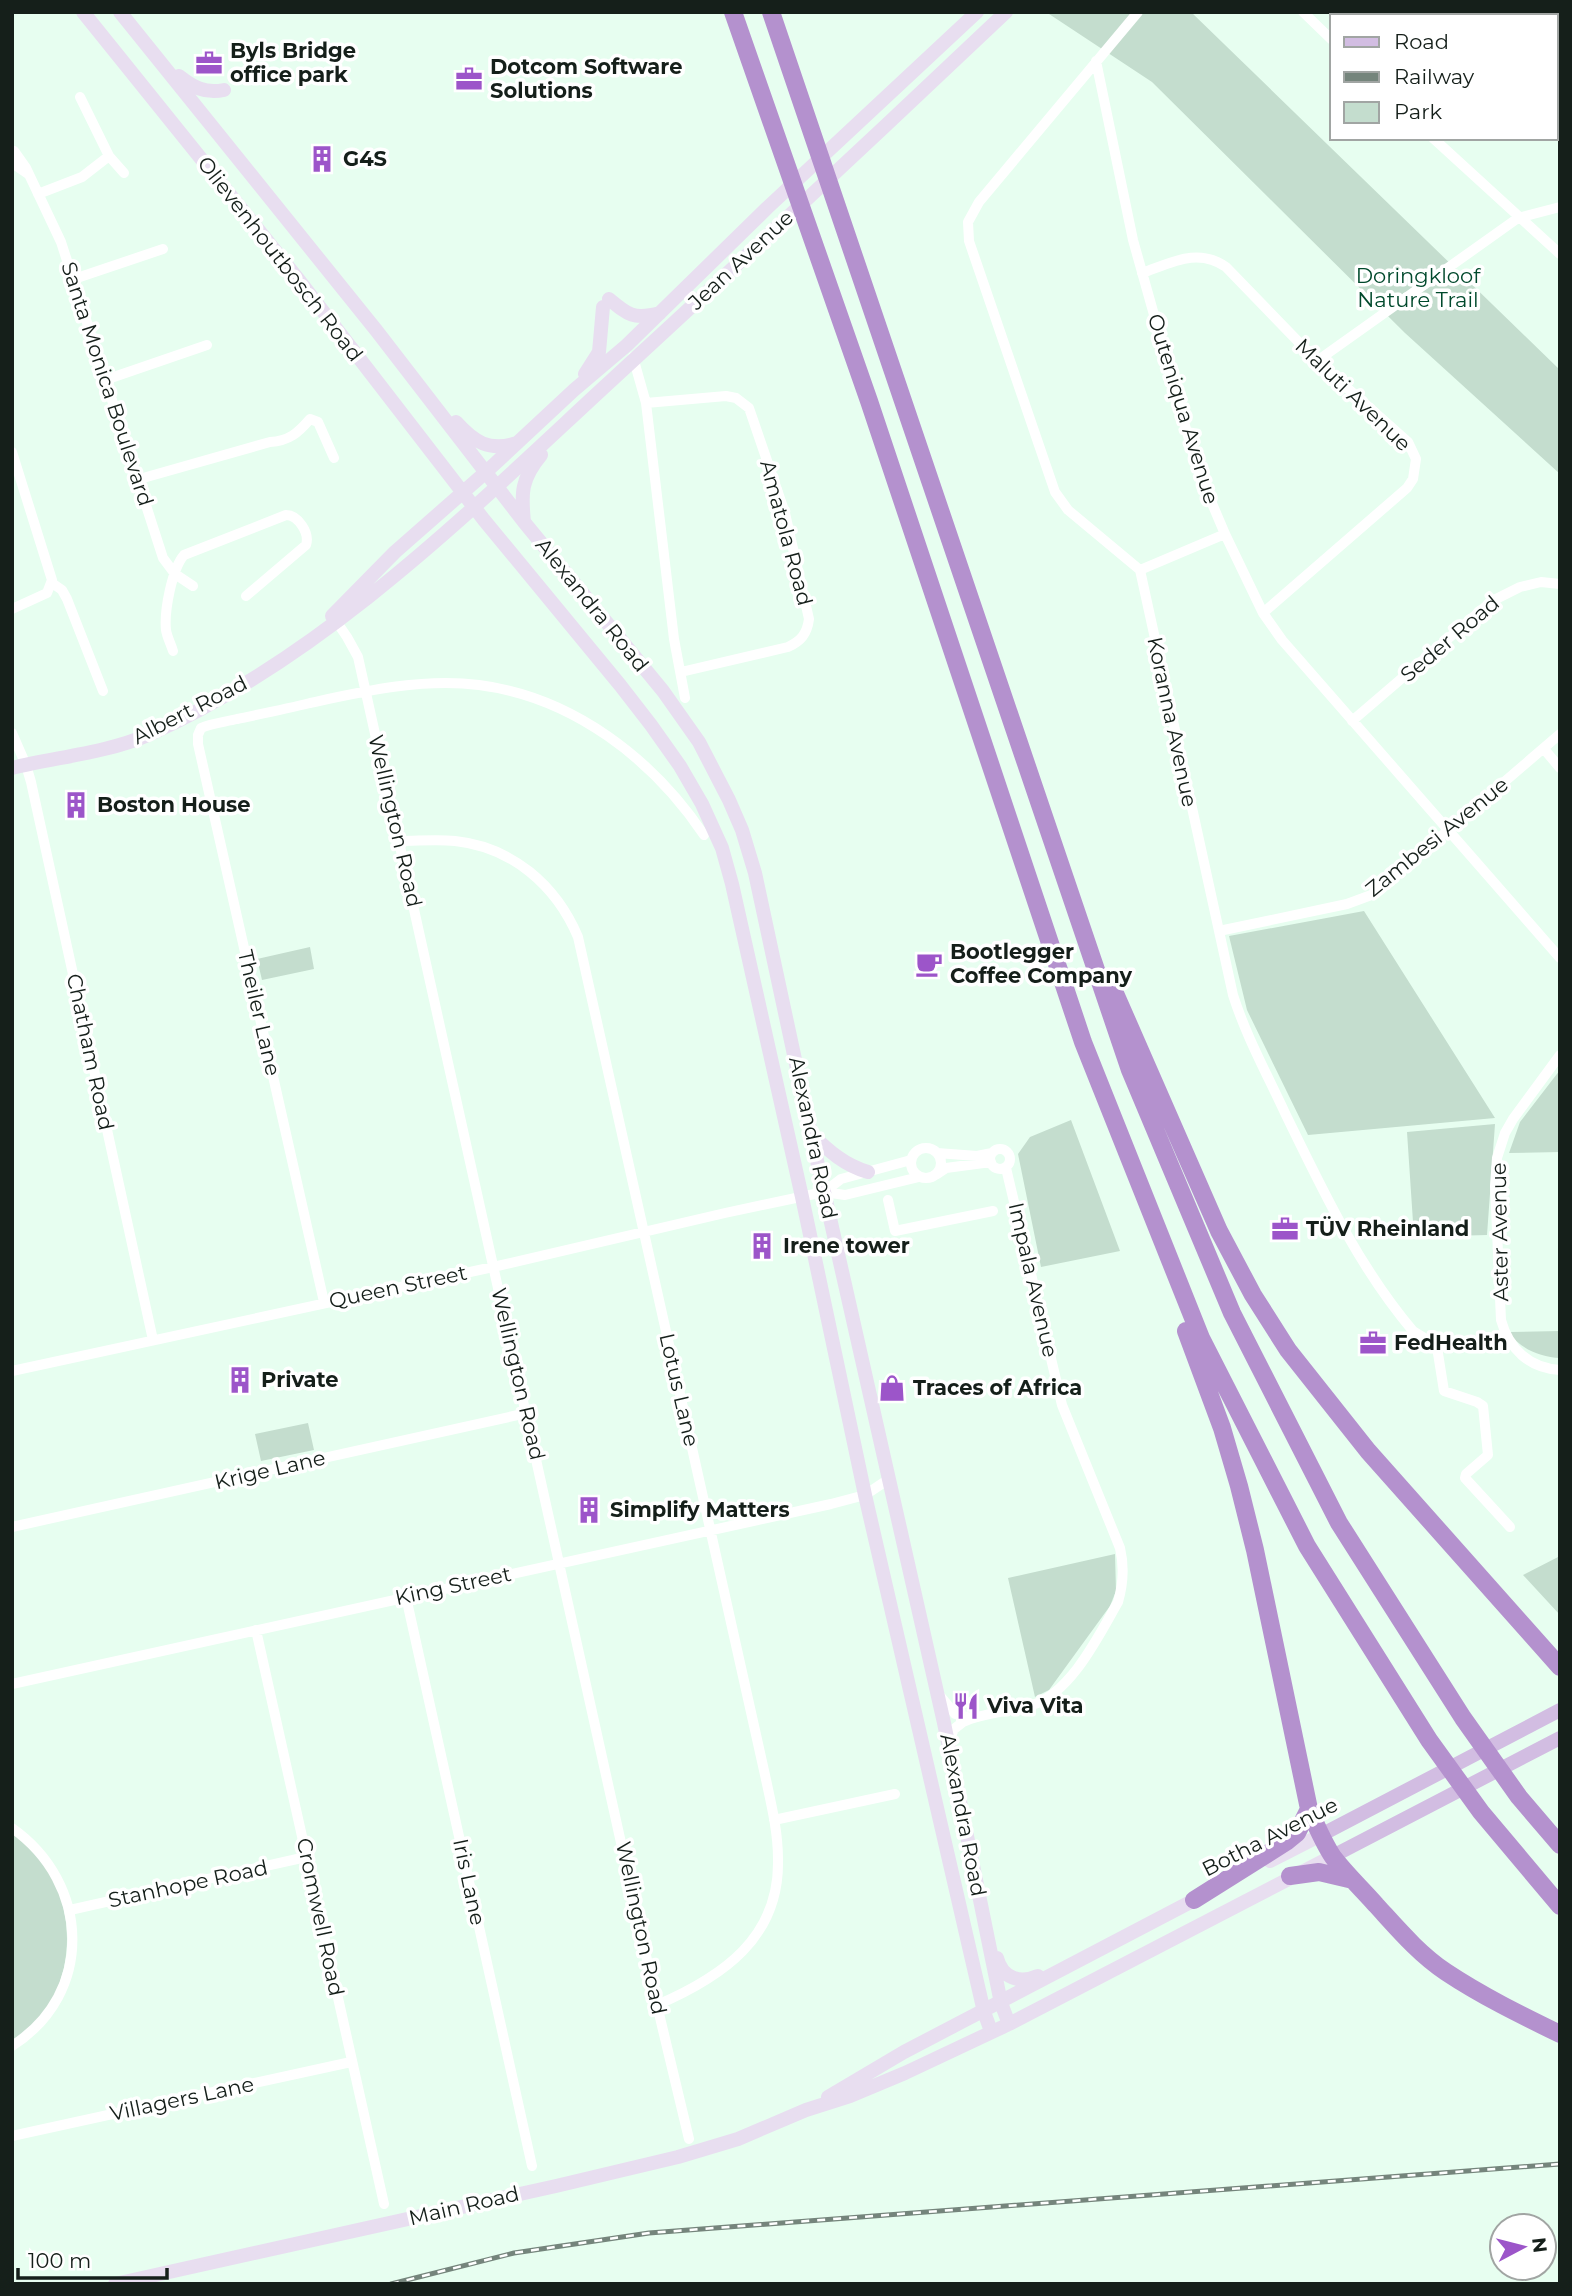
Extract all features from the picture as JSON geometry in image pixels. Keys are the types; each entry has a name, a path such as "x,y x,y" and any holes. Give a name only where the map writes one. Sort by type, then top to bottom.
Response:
{"highway":[{"path":"733,12 869,401 1083,1042 1201,1338 1307,1546 1429,1740 1480,1812 1560,1906"},
{"path":"771,12 1130,1070 1233,1313 1339,1523 1463,1718 1519,1797 1560,1845"},
{"path":"1065,878 1219,1231 1278,1335 1368,1451 1560,1667"},
{"path":"1118,1135 1132,1192 1203,1375 1233,1461 1255,1550 1309,1809 1321,1835 1333,1856 1398,1931 1444,1971 1502,2005 1560,2034"},
{"path":"1194,1900 1286,1842 1297,1833 1309,1809"},
{"path":"1290,1876 1319,1871 1353,1880"}],"main road":[{"name":"Olievenhoutbosch Road","path":"83,12 298,279 475,507"},
{"name":"Olievenhoutbosch Road","path":"120,12 497,487"},
{"name":"Jean Avenue","path":"463,491 573,390 627,345 767,208 977,12"},
{"name":"Jean Avenue","path":"475,507 1006,12"},
{"path":"154,54 191,86 209,92 224,90"},
{"path":"573,390 599,352 606,303 633,317 660,313"},
{"path":"398,359 476,441 493,447 517,443"},
{"path":"524,522 522,489 527,475 571,419"},
{"name":"Alexandra Road","path":"497,487 663,691 699,742 742,831 755,873 937,1690 1000,2003 1009,2024"},
{"name":"Albert Road","path":"335,619 395,552 463,491"},
{"name":"Albert Road","path":"19,766 123,744 152,733 247,682 314,636 475,507"},
{"name":"Alexandra Road","path":"475,507 650,725 680,766 714,827 732,884 865,1495 984,2012 992,2031"},
{"path":"811,1134 832,1154 852,1167 868,1171"},
{"name":"Botha Avenue","path":"984,2012 1077,1960 1560,1710"},
{"path":"1009,2024 1560,1738"},
{"path":"955,1887 964,1883 966,1878 963,1847 966,1833"},
{"path":"981,1906 999,1967 1012,1978 1029,1980 1077,1960"},
{"name":"Main Road","path":"806,2110 904,2052 984,2012"},
{"name":"Main Road","path":"115,2284 678,2157 732,2141 894,2077 1009,2024"}],"street":[{"path":"1138,12 984,196 972,212 967,230 975,262 1055,492 1068,510 1140,570 1225,534"},
{"path":"1303,12 1330,38"},
{"name":"Outeniqua Avenue","path":"1097,61 1124,200 1193,456 1225,534 1263,613 1282,640 1560,958"},
{"path":"80,97 109,156 124,173"},
{"path":"1435,140 1560,254"},
{"name":"Santa Monica Boulevard","path":"13,155 28,175 55,227 163,558 175,573 193,586"},
{"path":"38,194 82,177 109,156"},
{"path":"1317,361 1518,218 1560,207"},
{"path":"74,279 163,249"},
{"name":"Maluti Avenue","path":"1142,273 1195,257 1216,260 1226,267 1317,361 1408,442 1416,459 1416,470 1407,488 1263,613"},
{"path":"105,380 207,345"},
{"name":"Alexandra Road","path":"627,345 634,359 646,403 674,639 685,698"},
{"name":"Amatola Road","path":"646,403 726,396 736,398 749,408 785,513 809,619 804,636 798,642 681,672"},
{"path":"136,480 270,442 284,441 296,435 310,419 318,422 334,458"},
{"path":"12,608 47,593 52,583 13,456"},
{"path":"173,651 166,631 166,612 175,573 184,555 286,515 293,515 307,537 306,545 246,596"},
{"name":"Koranna Avenue","path":"1140,570 1239,1015 1329,1203 1355,1248 1409,1326 1420,1336 1436,1341"},
{"path":"52,583 62,590 67,599 103,691"},
{"name":"Seder Road","path":"1352,721 1492,601 1528,584 1560,584"},
{"name":"Wellington Road","path":"335,619 355,651 400,841 657,2005 689,2139"},
{"path":"365,691 435,684 479,685 557,707 611,738 642,762 667,786 704,835"},
{"name":"Albert Road","path":"204,727 365,691"},
{"name":"Theiler Lane","path":"204,727 199,731 198,744 324,1302"},
{"name":"Chatham Road","path":"12,733 52,880 153,1340"},
{"name":"Zambesi Avenue","path":"1219,931 1362,900 1374,894 1560,734"},
{"path":"1544,749 1560,768"},
{"name":"Lotus Lane","path":"400,841 454,841 495,850 533,873 565,910 578,937 711,1531 774,1820 778,1859 776,1888 773,1905 747,1947 709,1980 657,2005"},
{"name":"Aster Avenue","path":"1509,1342 1501,1320 1495,1186 1497,1158 1513,1119 1560,1055"},
{"path":"919,1177 911,1168 911,1160 913,1154 922,1148 937,1153 991,1157"},
{"path":"824,1192 845,1195 919,1177 928,1178 946,1168 991,1157 1000,1148 1008,1152 1010,1162 1006,1168 996,1168 991,1157"},
{"path":"937,1153 941,1161 937,1174"},
{"path":"824,1192 841,1179 911,1160"},
{"name":"Impala Avenue","path":"972,1718 1034,1705 1058,1691 1085,1656 1114,1609 1122,1581 1120,1548 1062,1405 1006,1168"},
{"name":"Queen Street","path":"12,1371 824,1192"},
{"path":"888,1200 895,1231 993,1211"},
{"path":"1510,1527 1465,1478 1466,1474 1488,1455 1484,1409 1477,1402 1444,1391 1436,1341 1509,1342 1532,1363 1560,1370"},
{"name":"Krige Lane","path":"12,1528 527,1413"},
{"name":"King Street","path":"12,1684 711,1531 865,1495 889,1479"},
{"name":"Iris Lane","path":"407,1597 532,2166"},
{"name":"Cromwell Road","path":"256,1630 384,2204"},
{"path":"937,1690 955,1714 972,1718"},
{"path":"948,1744 954,1730 972,1718"},
{"path":"774,1820 895,1794"},
{"path":"12,1828 48,1861 63,1888 73,1931 72,1955 60,1993 38,2025 12,2046"},
{"name":"Stanhope Road","path":"70,1910 306,1857"},
{"name":"Villagers Lane","path":"12,2136 352,2062"}],"green space":[{"name":"Doringkloof Nature Trail","path":"1046,12 1191,12 1560,370 1560,474 1405,333 1152,82"},
{"path":"1364,911 1495,1118 1308,1135 1247,1010 1229,936"},
{"path":"310,947 314,969 262,980 257,959"},
{"path":"1560,1070 1560,1152 1509,1153 1520,1122"},
{"path":"1071,1120 1120,1251 1041,1267 1018,1154 1030,1137"},
{"path":"1495,1124 1487,1235 1414,1237 1407,1132"},
{"path":"1560,1331 1560,1358 1531,1351 1509,1332"},
{"path":"308,1423 314,1450 261,1461 255,1434"},
{"path":"1115,1554 1116,1591 1110,1606 1049,1690 1035,1697 1008,1578"},
{"path":"1560,1556 1560,1615 1523,1575"},
{"path":"12,1831 37,1853 52,1877 61,1898 67,1945 57,1990 45,2011 30,2029 12,2041"}],"railway":[{"path":"391,2284 514,2253 649,2233 1560,2164"}],"place":[{"name":"Byls Bridge office park","path":"209,63"},
{"name":"Dotcom Software Solutions","path":"469,79"},
{"name":"G4S","path":"322,159"},
{"name":"Boston House","path":"76,805"},
{"name":"Bootlegger Coffee Company","path":"929,964"},
{"name":"TÜV Rheinland","path":"1285,1229"},
{"name":"Irene tower","path":"762,1246"},
{"name":"FedHealth","path":"1373,1343"},
{"name":"Private","path":"240,1380"},
{"name":"Traces of Africa","path":"892,1388"},
{"name":"Simplify Matters","path":"589,1510"},
{"name":"Viva Vita","path":"966,1706"}]}
